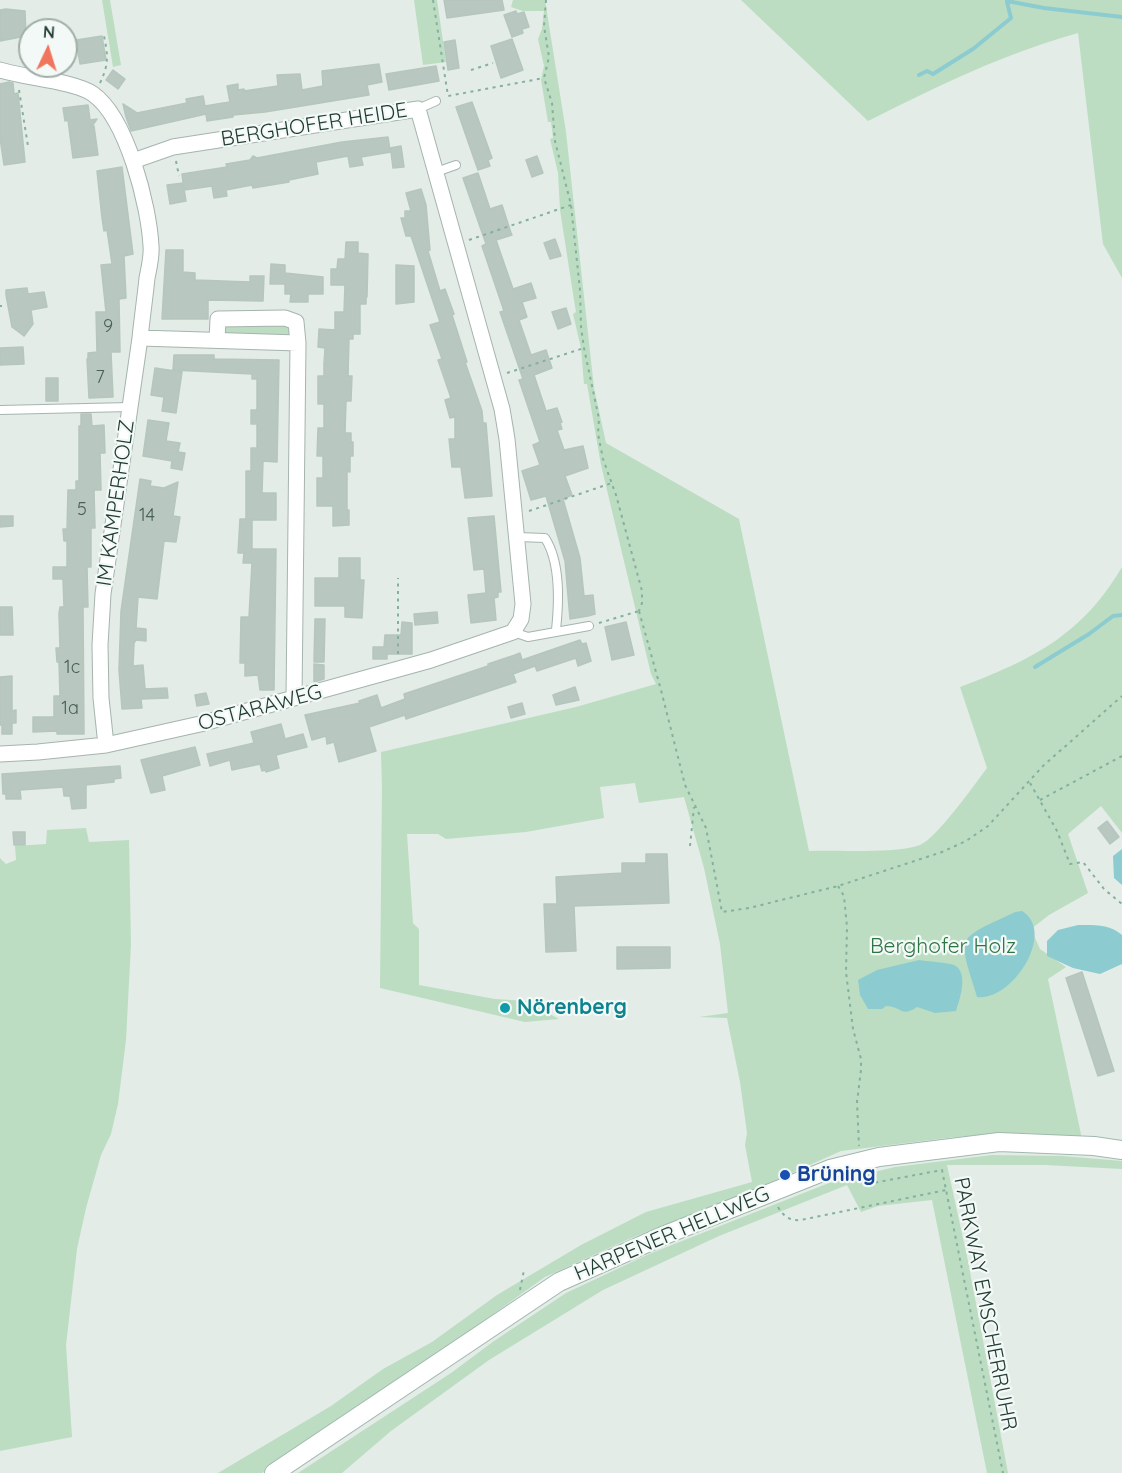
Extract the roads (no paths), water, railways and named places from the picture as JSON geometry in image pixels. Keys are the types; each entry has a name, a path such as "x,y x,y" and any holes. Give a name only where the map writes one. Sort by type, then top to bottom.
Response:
{"street":[{"path":"0,70 17,76 70,85 94,94 113,117 133,161 143,195 151,248 140,338 298,343"},
{"name":"BERGHOFER HEIDE","path":"133,161 173,147 418,109 493,377 507,439 523,604 521,619 513,632"},
{"path":"217,340 218,319 285,318 296,322 298,343 294,698"},
{"name":"IM KAMPERHOLZ","path":"106,745 100,666 103,594 140,338"},
{"name":"OSTARAWEG","path":"0,754 106,745 200,724 398,669 513,632"},
{"name":"HARPENER HELLWEG","path":"274,1473 559,1282 769,1192 861,1160 942,1148 999,1142 1094,1146 1122,1150"}],"lane":[{"path":"418,109 436,101"},
{"path":"436,172 456,165"},
{"path":"0,410 130,407"},
{"path":"518,537 545,538 551,548 558,608 556,630"},
{"path":"513,632 528,637 556,630 590,626"}],"water":[{"path":"1122,849 1122,885 1114,878 1113,856"},
{"path":"1022,911 1032,921 1035,934 1026,964 1004,989 990,996 977,997 966,960 966,941 981,929 1015,912"},
{"path":"1078,925 1107,927 1122,935 1122,964 1100,974 1073,968 1047,956 1047,941 1058,930"},
{"path":"919,960 952,964 959,968 962,986 956,1011 935,1013 917,1007 904,1012 891,1006 882,1009 868,1009 860,995 858,980 877,970"}],"waterway":[{"path":"1007,1 1044,8 1122,17"},
{"path":"919,75 927,71 933,74 973,49 1011,18 1007,2"},
{"path":"1035,667 1089,634 1113,616 1122,615"}],"place":[{"name":"Nörenberg","path":"505,1008"},
{"name":"Brüning","path":"785,1175"}],"park label":[{"name":"Berghofer Holz","path":"943,947"}]}
